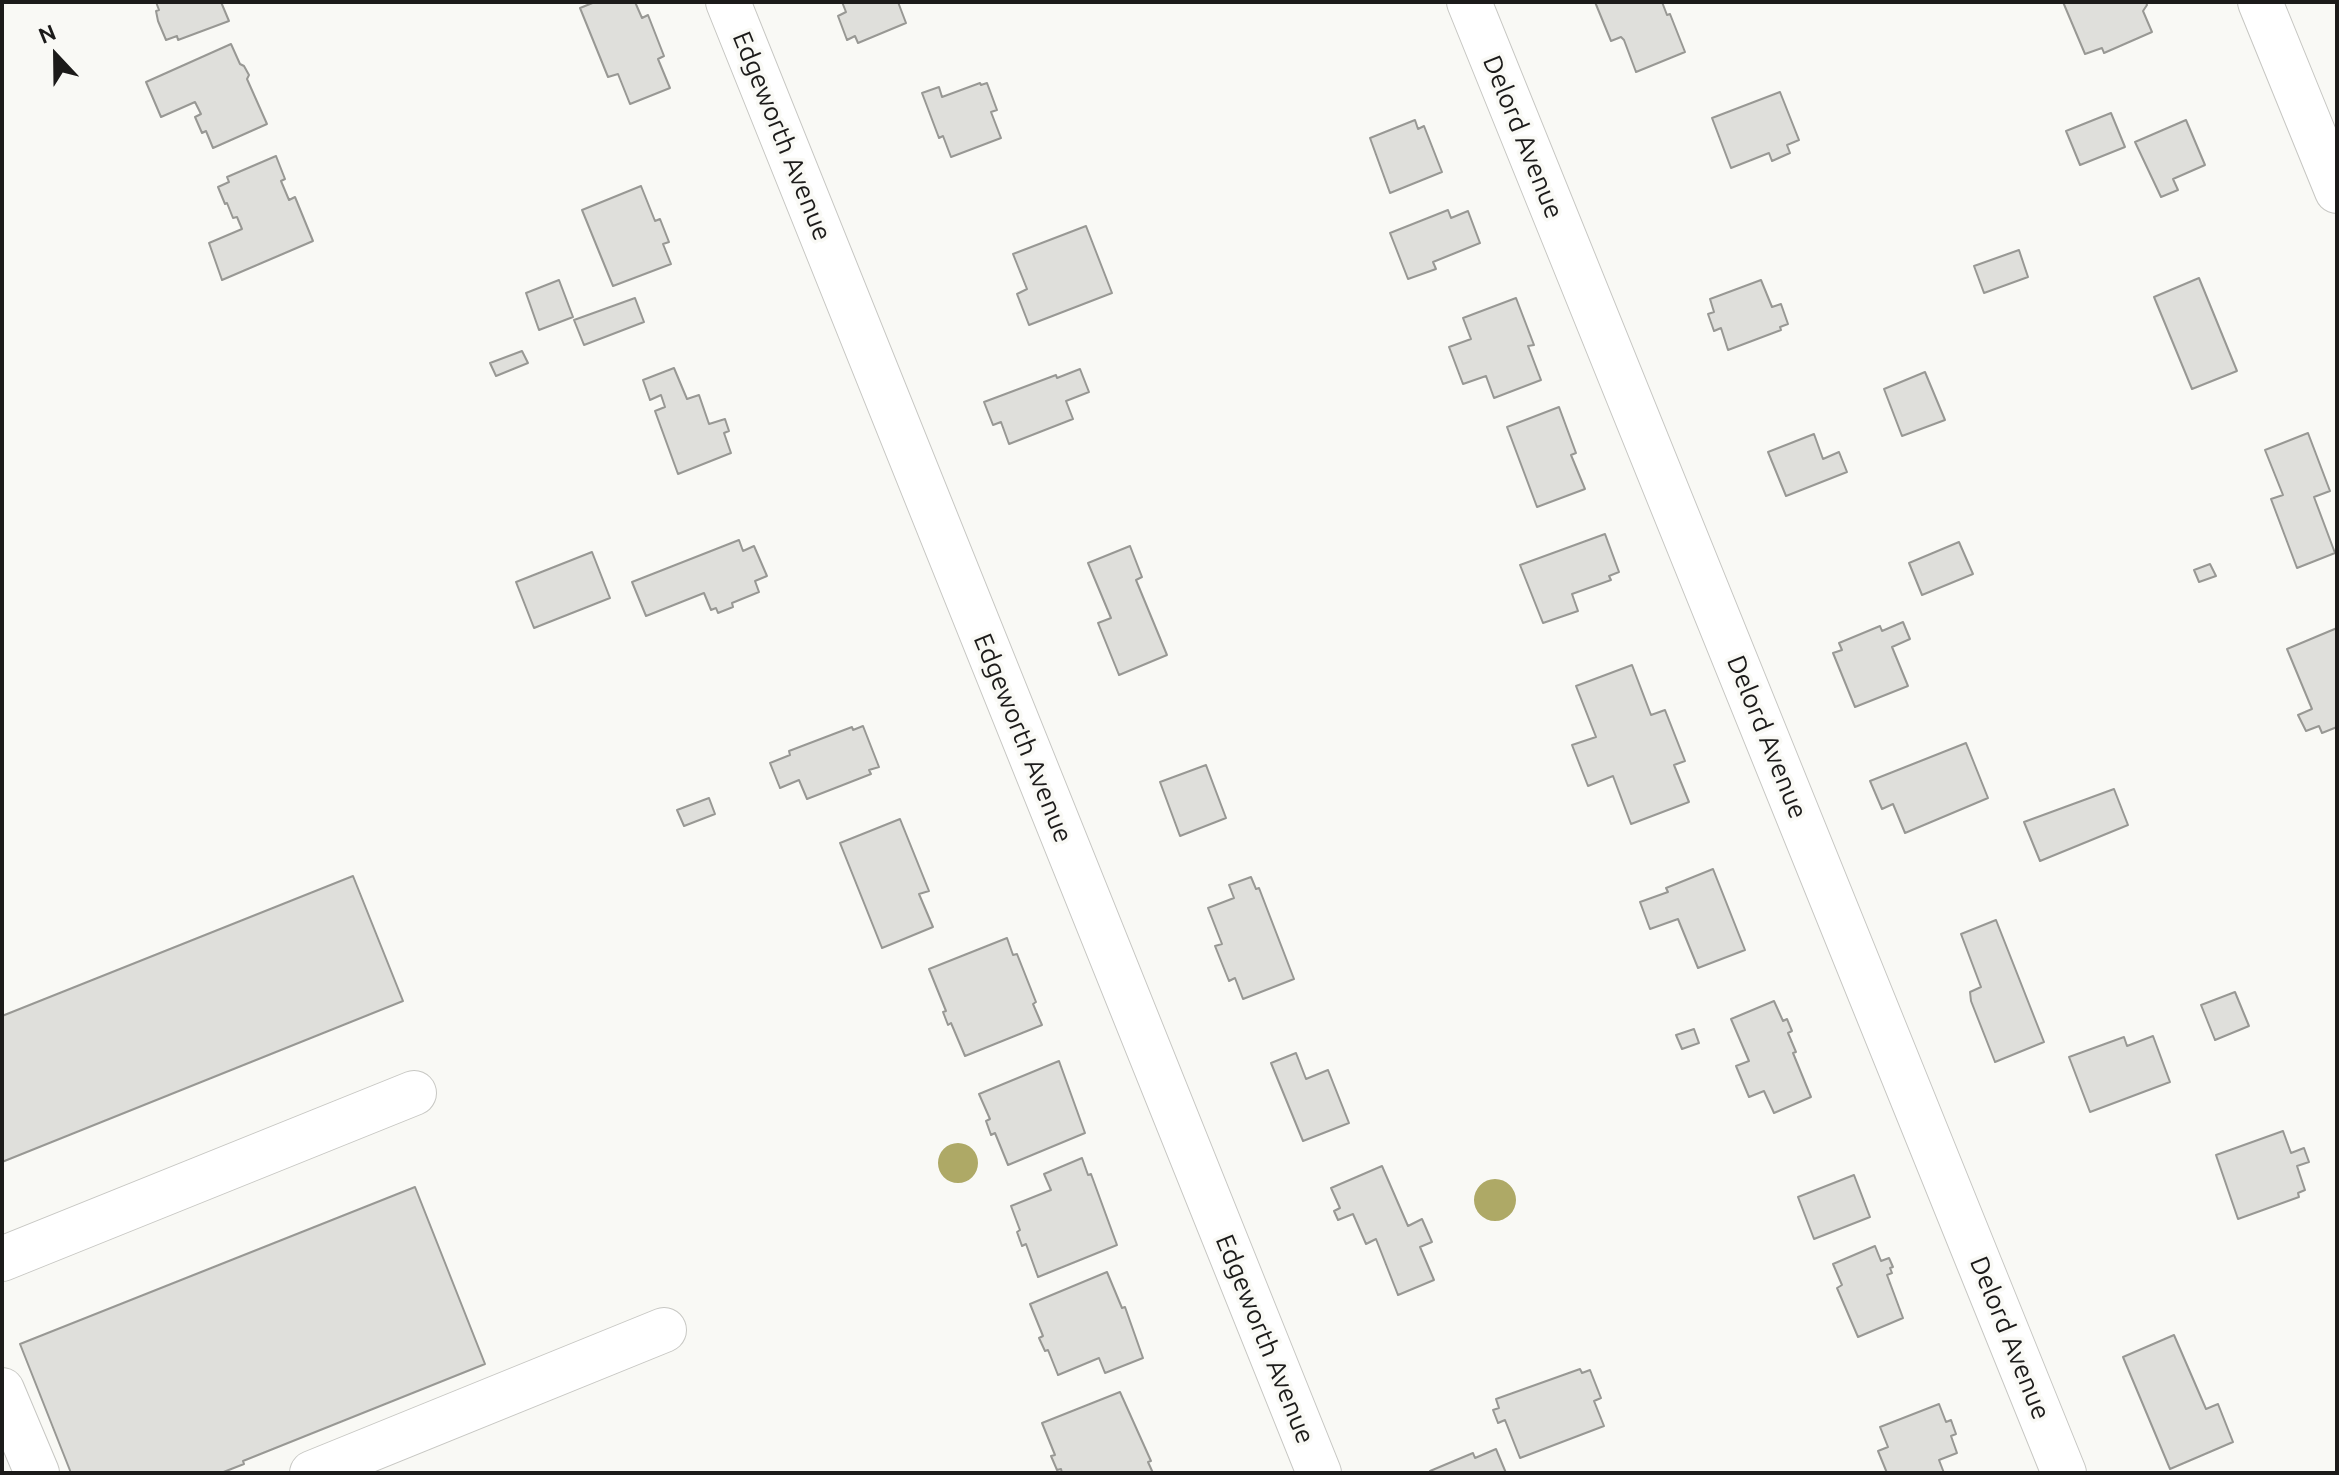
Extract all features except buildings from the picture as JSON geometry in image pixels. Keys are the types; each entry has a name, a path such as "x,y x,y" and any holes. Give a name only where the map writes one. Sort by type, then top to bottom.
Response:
{"street":[{"name":"Edgeworth Avenue","path":"728,2 1319,1473"},
{"name":"Delord Avenue","path":"1469,2 2064,1473"},
{"path":"2260,2 2337,191"},
{"path":"2,1259 414,1093"},
{"path":"312,1473 664,1330"},
{"path":"2,1390 37,1473"}],"shaded area":[{"path":"958,1143 972,1149 978,1163 972,1177 958,1183 944,1177 938,1163 944,1149"},
{"path":"1495,1179 1510,1185 1516,1200 1510,1215 1495,1221 1480,1215 1474,1200 1480,1185"}]}
